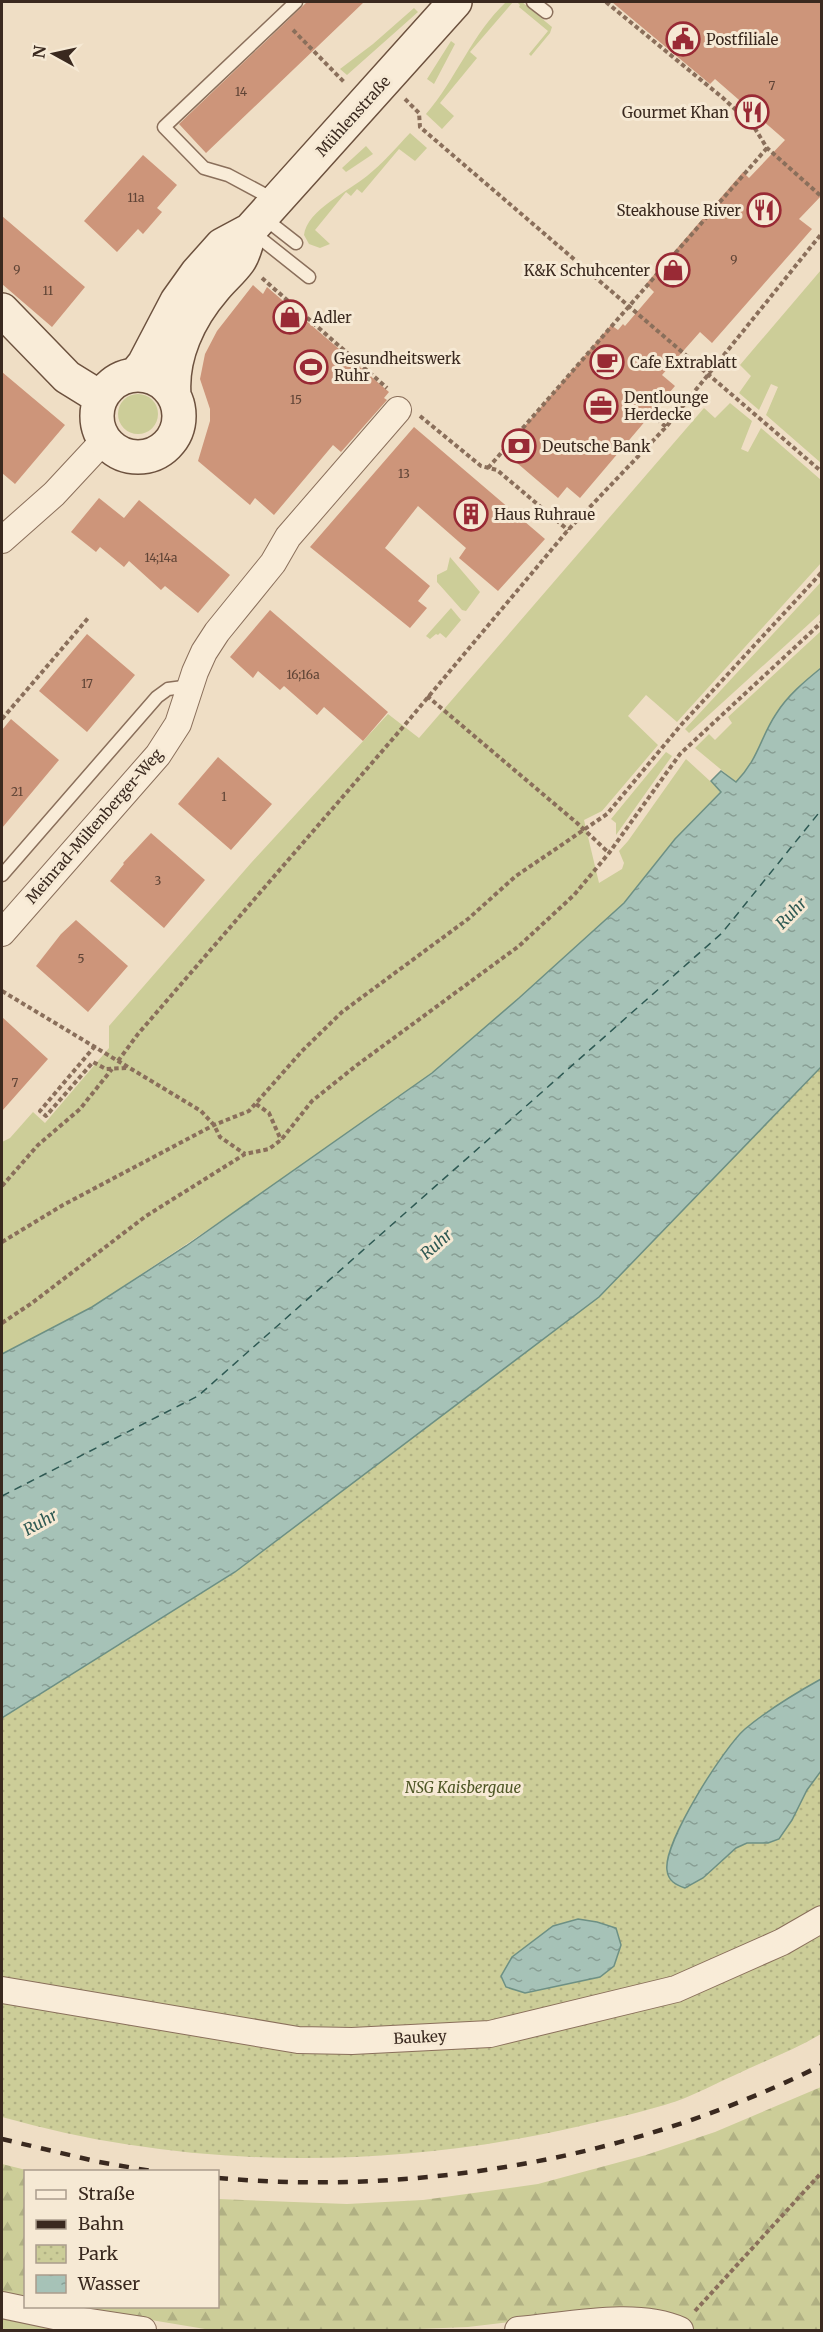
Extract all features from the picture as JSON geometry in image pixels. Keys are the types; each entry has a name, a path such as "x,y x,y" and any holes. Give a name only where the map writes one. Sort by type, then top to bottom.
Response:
{"main road":[{"name":"Mühlenstraße","path":"135,375 144,364 177,301 197,273 222,245 263,216 455,2"},
{"name":"Mühlenstraße","path":"106,442 126,455 136,457 154,454 173,438 178,424 178,410 172,375 180,347 212,291 240,259 263,216"},
{"path":"3,314 67,377 101,398"},
{"path":"106,442 99,429 97,414 101,398 109,387 120,379 135,375 154,378 164,384 174,395"}],"street":[{"name":"Meinrad-Miltenberger-Weg","path":"2,933 158,755 178,724 204,652 217,632 273,563 288,537 398,410"},
{"path":"2,540 54,494 106,442"},
{"name":"Baukey","path":"2,1990 297,2040 352,2041 490,2034 676,1989 782,1942 822,1919"},
{"path":"2,2305 143,2331"},
{"path":"518,2331 626,2320 647,2321 679,2330"}],"lane":[{"path":"296,2 164,127 204,168 228,175 263,216 309,278"},
{"path":"532,2 546,12"},
{"path":"263,216 296,243"},
{"path":"2,876 157,698 168,689 191,686"}],"path":[{"path":"606,2 731,105 754,127 766,148 822,197"},
{"path":"280,17 374,92 419,112 420,127 822,472"},
{"path":"488,468 766,148"},
{"path":"118,1061 138,1034 403,727 568,530 666,427 822,233"},
{"path":"651,414 666,427"},
{"path":"2,1242 63,1205 214,1125 240,1116 256,1104 302,1051 342,1012 468,919 516,876 607,814 681,725 822,572"},
{"path":"2,719 89,617"},
{"path":"2,1323 32,1303 146,1216 245,1154 269,1149 281,1140 312,1101 357,1065 519,946 574,895 609,853 680,754 822,622"},
{"path":"427,696 609,853"},
{"path":"2,991 201,1110 214,1125 220,1137 245,1154"},
{"path":"95,1046 40,1111 46,1116 93,1062 106,1069 126,1067"},
{"path":"2,1186 38,1145 80,1109 112,1069"},
{"path":"256,1104 269,1113 281,1140"},
{"path":"679,2330 822,2172"}],"green space":[{"path":"506,2 513,2 470,52 477,58 440,103 454,116 442,129 426,114 483,28"},
{"path":"517,2 522,2 552,27 550,33 531,56 529,54 548,31 519,7"},
{"path":"414,8 418,12 347,75 340,69 373,44"},
{"path":"451,41 455,44 434,84 427,79"},
{"path":"410,133 427,148 415,161 399,149 362,193 357,189 351,196 346,192 315,230 330,244 320,248 309,244 304,235 313,217 373,171"},
{"path":"366,146 373,154 346,172 342,168"},
{"path":"821,270 821,463 766,415 778,387 771,384 759,410 739,393 751,376 740,365"},
{"path":"138,394 146,395 152,400 157,406 157,422 152,428 146,433 138,434 130,433 124,428 119,422 118,414 119,406 124,400 130,395"},
{"path":"730,403 752,421 741,449 748,452 761,428 821,480 821,563 677,722 646,695 628,716 658,745 602,811 584,820 599,883 622,869 624,863 619,851 686,759 722,792 675,839 624,903 432,1073 272,1187 92,1307 2,1354 2,1142 10,1138 33,1112 45,1123 109,1048 109,1026 251,863 388,714 419,738 704,408 715,418"},
{"path":"450,557 480,592 466,611 462,610 437,582 437,575 447,570"},
{"path":"821,582 821,613 689,733 685,729"},
{"path":"451,608 461,620 446,638 440,633 430,639 426,636"},
{"path":"821,631 821,668 780,707 754,757 736,782 695,748 709,734 715,740 732,723 728,717"},
{"path":"666,752 672,756 616,835 616,823 611,819"},
{"name":"NSG Kaisbergaue","path":"821,1039 821,2034 699,2092 665,2105 576,2127 505,2141 433,2151 361,2157 288,2158 216,2155 144,2147 72,2134 2,2117 2,1642"},
{"path":"821,2087 821,2330 690,2330 613,2310 468,2327 393,2330 211,2330 79,2308 219,2308 219,2199 347,2204 423,2200 538,2184 646,2155 715,2132"},
{"path":"2,2164 26,2170 24,2170 24,2298 2,2293"},
{"path":"2,2317 72,2330 2,2330"}],"water":[{"name":"Ruhr","path":"821,668 821,1067 599,1297 235,1572 2,1718 2,1354 92,1307 186,1246 432,1073 624,903 675,839 721,792 711,781 721,771 736,782 750,765 780,707"},
{"path":"821,1679 821,1771 807,1790 792,1820 779,1839 768,1843 747,1843 736,1848 703,1878 685,1888 676,1884 669,1877 668,1857 684,1818 723,1755 735,1739 754,1722"},
{"path":"578,1919 616,1928 621,1945 614,1966 600,1977 525,1993 506,1987 501,1976 512,1957 553,1926"}],"building":[{"path":"307,2 364,2 206,153 179,124"},
{"path":"612,2 822,2 822,195 799,219 812,229 712,343 700,332 662,375 675,386 580,498 567,487 558,498 510,457 514,452 507,447 611,325 618,330 623,324 625,326 654,292 646,284 743,172 749,178 785,140 715,79 710,84"},
{"path":"143,155 177,185 157,208 162,212 143,234 138,229 117,252 84,221"},
{"path":"2,216 85,287 52,327 2,284"},
{"path":"253,285 263,294 267,287 389,392 384,398 387,400 341,452 333,445 274,515 255,498 250,505 198,461 210,421 210,409 200,379 205,354 217,331"},
{"path":"2,372 65,425 15,484 2,473"},
{"name":"Haus Ruhraue","path":"414,427 545,539 498,591 459,558 466,548 418,506 385,548 430,586 418,601 427,608 410,628 310,547"},
{"path":"99,498 124,518 139,500 230,575 198,613 165,586 161,590 129,561 124,567 100,547 96,552 71,532"},
{"path":"270,610 388,712 363,741 324,707 317,715 284,686 280,690 258,671 253,678 230,657"},
{"path":"87,634 135,675 87,732 39,691"},
{"path":"11,719 59,760 2,828 2,730"},
{"path":"218,757 272,804 231,850 178,804"},
{"path":"151,833 205,880 164,928 110,881 123,863"},
{"path":"76,920 128,966 88,1012 36,966 61,934"},
{"path":"2,1017 48,1059 2,1111"}],"ferry route":[{"path":"2,1496 198,1396 722,933 822,809"}],"railway":[{"path":"219,2178 295,2182 373,2181 451,2175 528,2163 603,2146 678,2124 751,2097 822,2065"},
{"path":"2,2139 99,2162 145,2170"}],"place":[{"name":"Postfiliale","path":"683,39"},
{"name":"Gourmet Khan","path":"752,112"},
{"name":"Steakhouse River","path":"764,210"},
{"name":"K&K Schuhcenter","path":"673,270"},
{"name":"Adler","path":"290,317"},
{"name":"Cafe Extrablatt","path":"607,362"},
{"name":"Gesundheitswerk Ruhr","path":"311,367"},
{"name":"Dentlounge Herdecke","path":"601,406"},
{"name":"Deutsche Bank","path":"519,446"},
{"name":"Haus Ruhraue","path":"471,514"}]}
